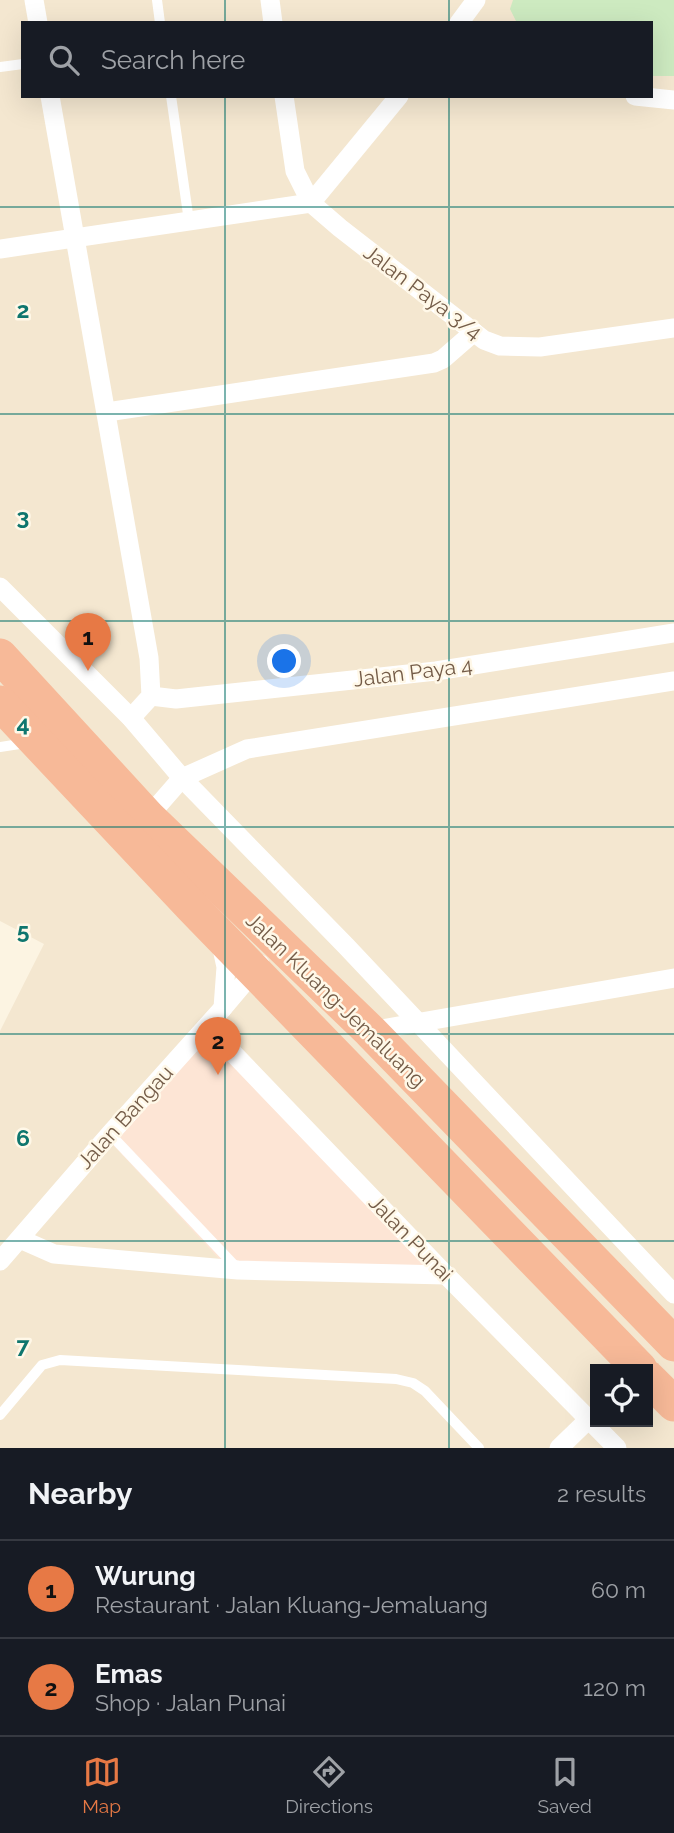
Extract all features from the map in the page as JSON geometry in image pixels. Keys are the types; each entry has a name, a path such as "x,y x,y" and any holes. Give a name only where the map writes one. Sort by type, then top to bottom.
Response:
{"highway":[{"name":"Jalan Kluang-Jemaluang","path":"0,656 148,817 370,1031 674,1343"},
{"name":"Jalan Kluang-Jemaluang","path":"0,703 218,933 635,1364"},
{"path":"653,1383 674,1404"}],"street":[{"path":"34,0 37,21"},
{"path":"270,0 273,21"},
{"path":"463,21 476,0"},
{"path":"50,98 149,658 151,696 131,718"},
{"path":"284,98 295,171 311,203"},
{"path":"0,249 311,203 397,98"},
{"path":"653,98 674,100"},
{"name":"Jalan Paya 3/4","path":"311,203 484,340 500,346 540,348 674,328"},
{"path":"107,412 434,363 443,359 474,332"},
{"path":"0,587 131,718 182,778 417,1021 674,1294"},
{"name":"Jalan Paya 4","path":"151,696 176,699 436,671 674,633"},
{"path":"148,817 182,778 247,749 674,681"},
{"path":"218,933 226,967 223,1008"},
{"name":"Jalan Bangau","path":"0,1261 278,942"},
{"path":"370,1031 674,978"},
{"name":"Jalan Punai","path":"207,1026 617,1448"},
{"path":"20,1239 54,1254 238,1270 446,1275"},
{"path":"559,1448 589,1419"}],"lane":[{"path":"157,0 160,21"},
{"path":"0,67 21,64"},
{"path":"171,98 189,221"},
{"path":"0,747 37,742"},
{"path":"110,1134 238,1270"},
{"path":"0,1415 43,1366 60,1360 396,1379 413,1383 425,1391 479,1448"}],"shaded area":[{"path":"0,0 674,0 674,1448 0,1448 0,1031 44,944 0,921"},
{"path":"206,1016 451,1267 221,1261 100,1131"}],"green space":[{"path":"513,0 674,0 674,76 653,76 653,21 516,21 510,9"}],"place":[{"name":"Wurung","path":"88,671"},
{"name":"Emas","path":"218,1075"}]}
